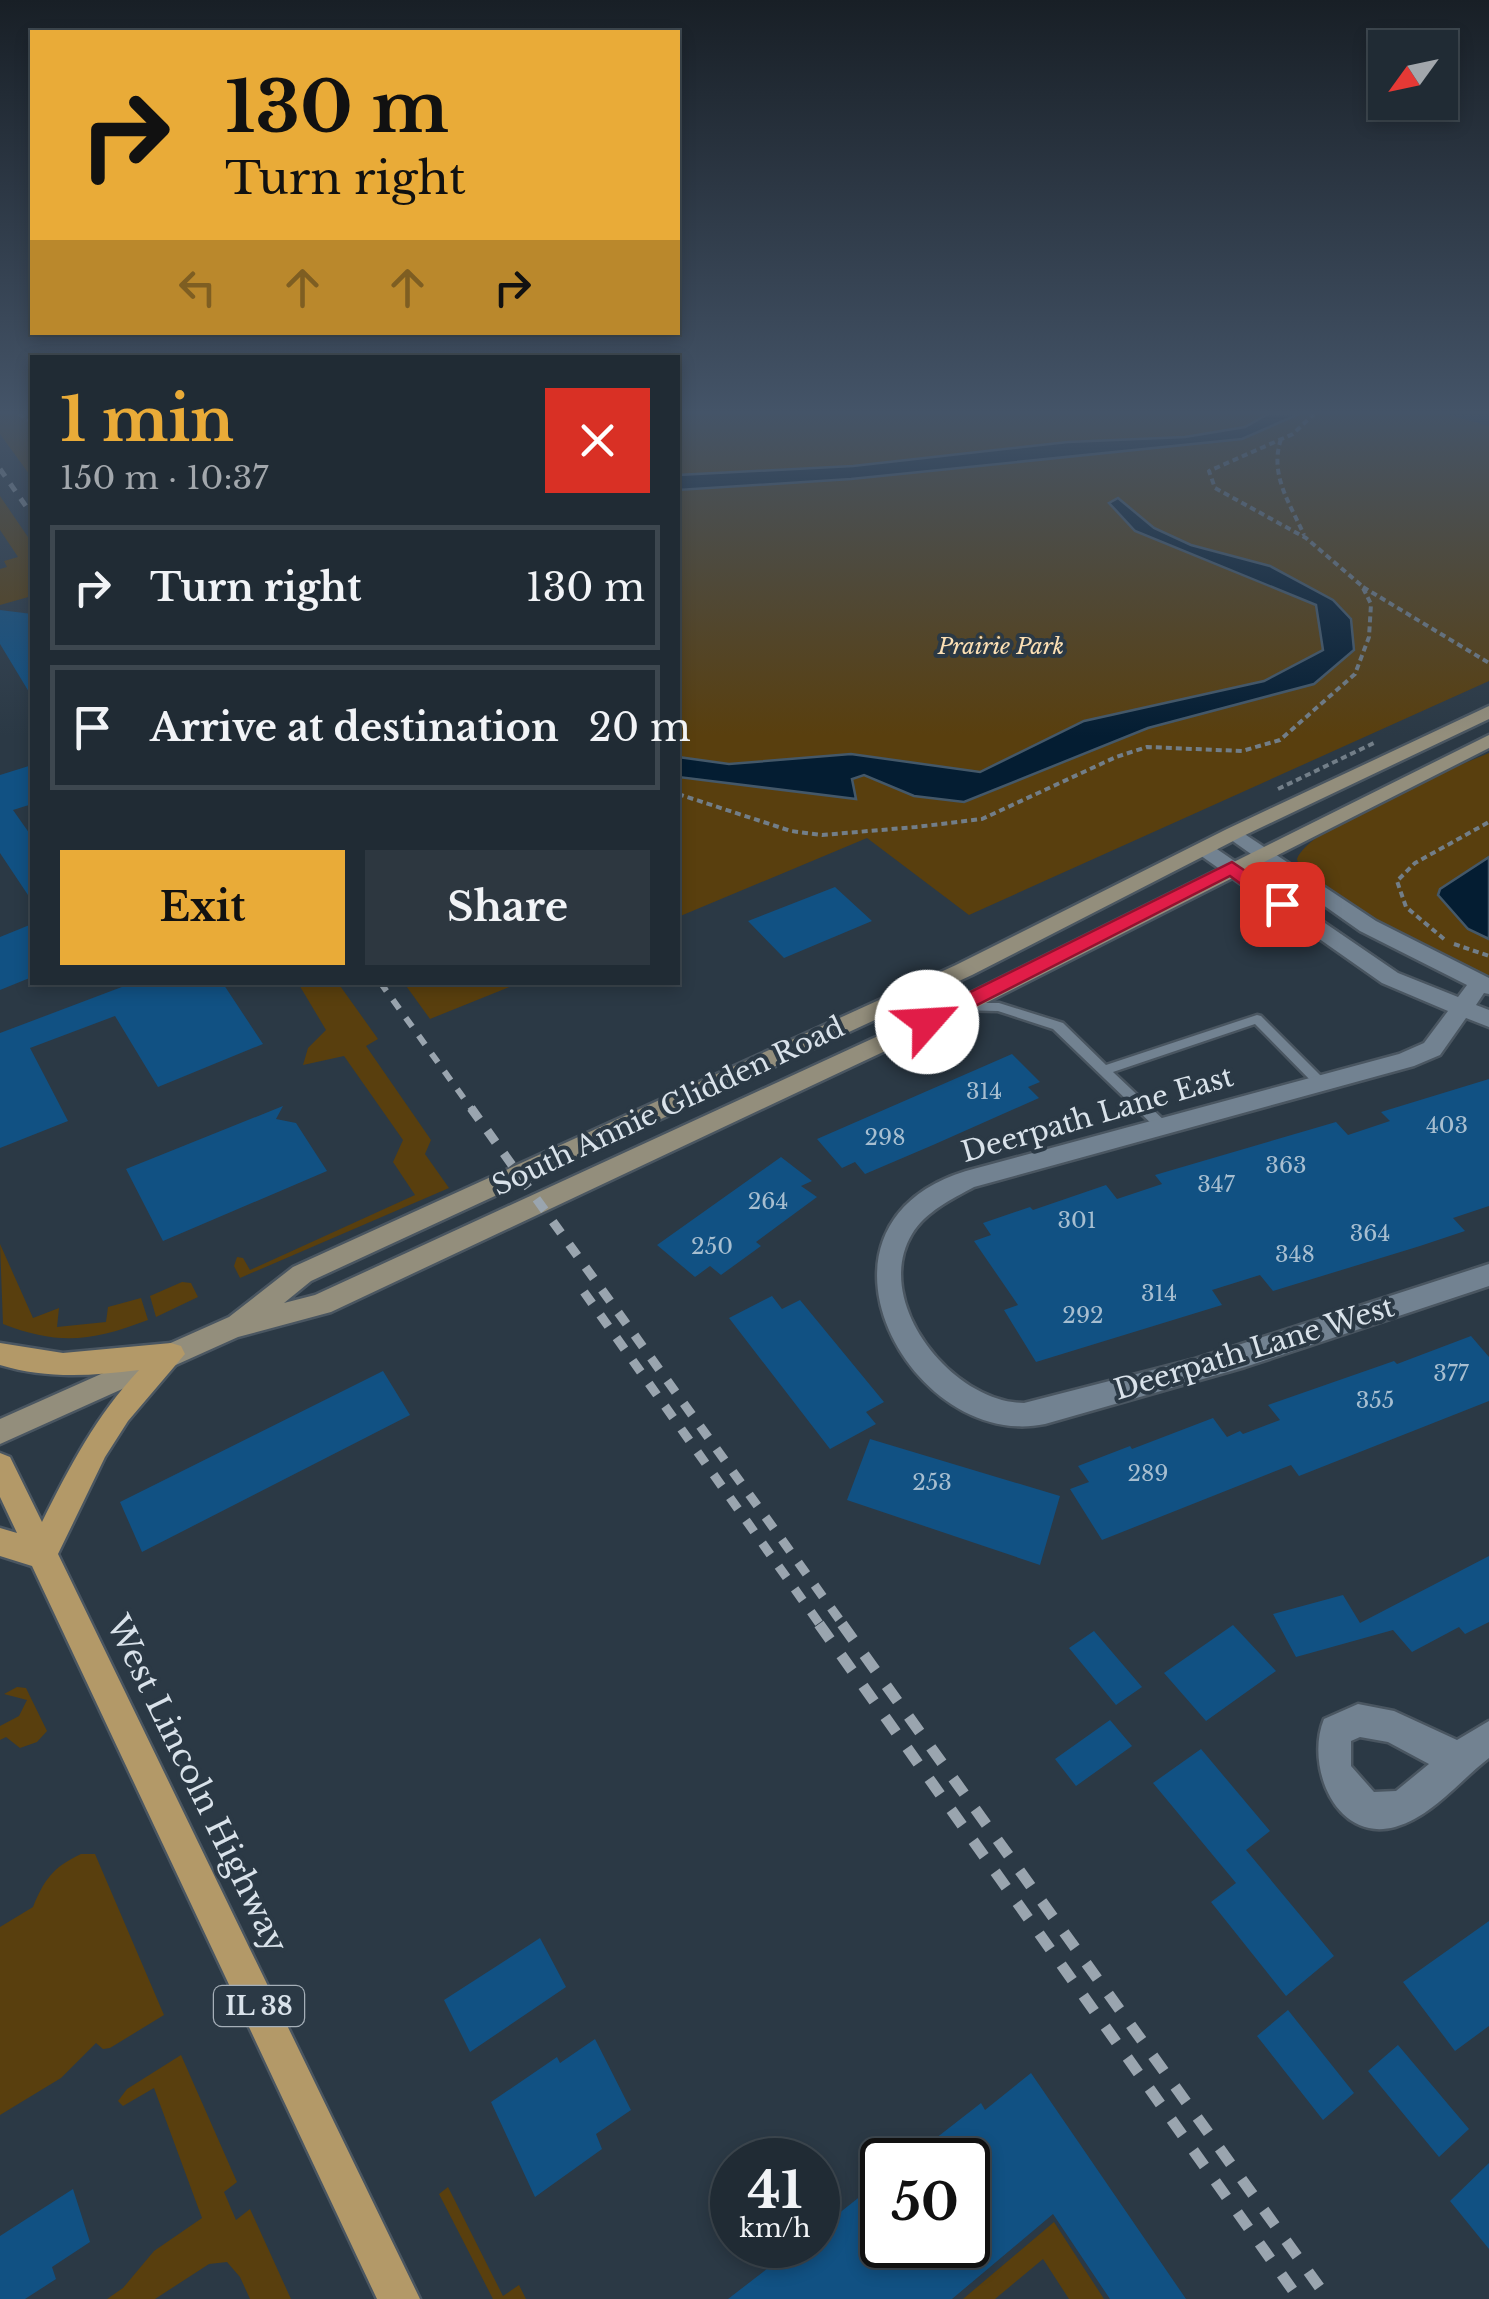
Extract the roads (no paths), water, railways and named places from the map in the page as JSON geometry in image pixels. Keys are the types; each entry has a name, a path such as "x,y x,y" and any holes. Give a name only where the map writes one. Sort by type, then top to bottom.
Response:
{"main road":[{"name":"South Annie Glidden Road","path":"232,1327 302,1274 912,994 1234,833 1489,712"},
{"name":"South Annie Glidden Road","path":"0,1432 232,1327 321,1304 960,1006 1489,740"},
{"path":"0,1354 17,1360 74,1365 172,1354"},
{"path":"0,1542 42,1555 94,1448 118,1412 172,1354"},
{"name":"West Lincoln Highway","path":"0,1466 399,2299"}],"street":[{"path":"1234,833 1368,926 1485,985"},
{"path":"1204,849 1364,962 1489,1020"},
{"name":"Deerpath Lane East","path":"1016,1416 976,1405 926,1366 890,1302 887,1255 906,1222 930,1200 966,1180 1406,1060 1432,1049 1460,1009 1485,985"},
{"name":"Deerpath Lane West","path":"1016,1416 1138,1386 1489,1275"},
{"path":"1461,1758 1489,1737"}],"lane":[{"path":"960,1006 1000,1006 1058,1026 1162,1126"},
{"path":"1104,1070 1257,1018 1321,1083"}],"water":[{"path":"1126,521 1146,521 1191,545 1270,566 1333,600 1351,619 1354,650 1314,684 1148,728 964,802 914,796 864,775 852,779 856,799 680,777 680,757 729,764 851,754 980,772 1084,721 1264,681 1323,650 1316,605 1135,531"},
{"path":"1489,857 1489,939 1468,929 1438,895 1440,889"}],"railway":[{"path":"382,985 473,1111"},
{"path":"471,1108 844,1626"},
{"path":"584,1292 821,1626"},
{"path":"819,1624 1299,2299"},
{"path":"842,1624 1328,2299"}],"park label":[{"name":"Prairie Park","path":"1001,646"}]}
